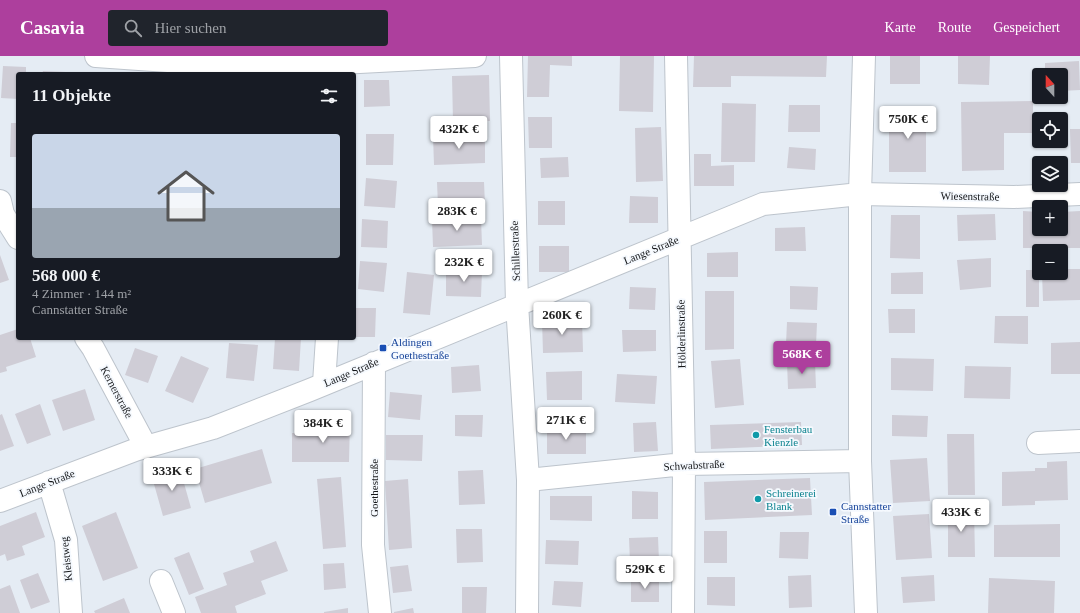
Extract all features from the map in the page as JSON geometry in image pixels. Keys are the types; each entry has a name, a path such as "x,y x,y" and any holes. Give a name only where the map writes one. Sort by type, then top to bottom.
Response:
{"street":[{"path":"96,56 157,63 287,59 340,68 475,56"},
{"name":"Schillerstraße","path":"510,56 517,304 528,480 527,613"},
{"name":"Hölderlinstraße","path":"676,56 678,239 684,464 683,613"},
{"path":"864,56 860,194 860,461 866,613"},
{"name":"Lange Straße","path":"0,501 146,447 213,428 763,204 860,194"},
{"name":"Wiesenstraße","path":"860,194 1014,197 1080,194"},
{"path":"1,210 16,235"},
{"path":"324,383 327,340"},
{"name":"Kernerstraße","path":"92,341 146,447"},
{"name":"Goethestraße","path":"374,363 374,546 380,613"},
{"path":"1038,443 1080,441"},
{"name":"Schwabstraße","path":"528,480 684,464 860,461"},
{"name":"Kleistweg","path":"48,482 66,540 70,613"},
{"path":"161,581 174,613"}],"building":[{"path":"528,56 572,56 572,66 550,65 549,97 527,97"},
{"path":"620,56 654,56 653,112 619,111"},
{"path":"694,56 827,56 826,77 731,76 731,87 693,87"},
{"path":"890,56 920,56 920,84 890,84"},
{"path":"958,56 990,56 989,85 958,84"},
{"path":"1079,61 1080,90 1068,91 1068,68 1045,68 1045,63"},
{"path":"3,66 26,67 26,72 16,72 16,99 1,98"},
{"path":"43,71 66,72 43,72"},
{"path":"489,75 490,121 453,122 452,76"},
{"path":"364,80 389,80 390,106 364,107"},
{"path":"1032,101 1032,133 1004,133 1004,170 962,171 961,102"},
{"path":"722,103 756,104 755,162 721,162"},
{"path":"789,105 820,105 820,132 788,132"},
{"path":"889,109 926,109 926,172 889,172"},
{"path":"528,117 552,117 552,148 529,148"},
{"path":"11,123 16,123 16,157 10,157"},
{"path":"661,127 663,181 636,182 635,128"},
{"path":"1070,129 1080,129 1080,163 1071,163"},
{"path":"366,134 394,134 393,165 366,165"},
{"path":"485,135 485,163 434,165 433,136"},
{"path":"789,147 816,149 815,170 787,168"},
{"path":"694,154 711,154 711,166 734,165 734,186 694,186"},
{"path":"568,157 569,177 541,178 540,158"},
{"path":"366,178 397,181 395,208 364,206"},
{"path":"437,182 484,182 485,205 438,206"},
{"path":"630,196 658,197 658,223 629,223"},
{"path":"538,201 565,201 565,225 538,225"},
{"path":"1023,211 1032,212 1032,236 1068,236 1068,212 1080,211 1080,248 1068,248 1068,244 1032,244 1032,248 1023,248"},
{"path":"995,214 996,240 958,241 957,215"},
{"path":"891,215 920,215 920,259 890,258"},
{"path":"481,218 482,245 433,247 432,219"},
{"path":"362,219 388,221 387,248 361,247"},
{"path":"805,227 806,251 775,251 775,228"},
{"path":"539,246 569,246 569,272 539,272"},
{"path":"738,252 738,277 707,277 707,253"},
{"path":"0,255 9,280 0,283"},
{"path":"991,258 991,287 960,290 957,260"},
{"path":"360,261 387,263 384,292 358,289"},
{"path":"1068,269 1080,269 1080,300 1043,301 1042,280 1068,280"},
{"path":"446,270 482,271 481,297 446,296"},
{"path":"1026,270 1032,270 1032,280 1039,280 1039,307 1026,307"},
{"path":"407,272 434,275 430,315 403,313"},
{"path":"923,272 923,294 891,294 891,273"},
{"path":"790,286 818,287 817,310 790,309"},
{"path":"630,287 656,288 655,310 629,309"},
{"path":"705,291 734,291 734,349 705,350"},
{"path":"356,308 376,308 375,337 356,337"},
{"path":"888,309 915,309 915,333 889,333"},
{"path":"995,316 1028,316 1028,344 994,343"},
{"path":"582,319 583,352 543,353 542,320"},
{"path":"787,322 817,323 816,345 786,344"},
{"path":"16,330 16,340 31,340 36,357 6,367 7,371 0,373 0,335"},
{"path":"622,330 656,330 656,351 623,352"},
{"path":"275,340 301,340 299,371 273,369"},
{"path":"1080,342 1080,374 1051,374 1051,343"},
{"path":"229,343 258,345 254,381 226,378"},
{"path":"135,348 158,356 148,383 125,375"},
{"path":"181,356 209,368 193,403 165,391"},
{"path":"891,358 934,359 933,391 891,390"},
{"path":"740,359 744,405 715,408 711,361"},
{"path":"815,361 816,388 788,389 787,362"},
{"path":"479,365 481,391 452,393 451,367"},
{"path":"965,366 1011,367 1010,399 964,398"},
{"path":"582,371 582,400 547,400 546,372"},
{"path":"617,374 657,376 655,404 615,402"},
{"path":"85,389 95,420 63,431 52,400"},
{"path":"390,392 422,395 420,420 388,417"},
{"path":"40,404 51,435 27,444 15,414"},
{"path":"2,414 14,446 0,451 0,415"},
{"path":"455,415 483,415 482,437 455,436"},
{"path":"892,415 928,416 927,437 892,436"},
{"path":"324,420 350,421 349,462 292,462 292,433 323,433"},
{"path":"656,422 658,451 634,452 633,423"},
{"name":"Fensterbau Kienzle","path":"801,422 802,445 711,449 710,425"},
{"path":"547,427 586,428 586,454 547,454"},
{"path":"947,434 974,434 975,495 948,495"},
{"path":"386,435 423,435 422,461 386,460"},
{"path":"262,449 272,483 205,503 195,469"},
{"path":"927,458 930,501 893,503 890,460"},
{"path":"1067,461 1068,500 1035,501 1035,505 1002,506 1002,472 1035,471 1035,468 1047,468 1047,462"},
{"path":"180,469 191,508 163,516 152,477"},
{"path":"483,470 485,504 459,505 458,471"},
{"path":"341,477 346,547 323,549 317,479"},
{"name":"Schreinerei Blank","path":"810,478 812,515 705,520 704,482"},
{"path":"408,479 412,548 389,550 385,481"},
{"path":"632,491 658,492 658,519 632,519"},
{"path":"550,496 592,496 592,521 550,520"},
{"path":"948,508 974,508 975,557 948,557"},
{"path":"36,512 45,537 22,546 25,555 7,561 5,554 0,556 0,526"},
{"path":"116,512 138,568 103,581 82,526"},
{"path":"929,514 932,558 896,560 893,516"},
{"path":"1060,524 1060,557 994,557 994,525"},
{"path":"456,529 482,529 483,562 457,563"},
{"path":"704,531 727,531 727,563 704,563"},
{"path":"780,532 809,532 808,559 779,558"},
{"path":"658,537 659,561 630,562 629,538"},
{"path":"546,540 579,541 578,565 545,564"},
{"path":"276,541 288,571 261,581 266,594 235,606 237,613 201,613 195,597 227,585 223,573 254,562 250,551"},
{"path":"189,552 204,589 189,595 174,558"},
{"path":"344,563 346,588 324,590 323,564"},
{"path":"408,565 412,591 393,593 390,567"},
{"path":"38,573 50,602 31,609 20,580"},
{"path":"811,575 812,607 789,608 788,576"},
{"path":"934,575 935,601 903,603 901,577"},
{"path":"707,577 735,577 735,606 707,605"},
{"path":"989,578 1055,581 1054,613 988,613"},
{"path":"631,579 659,579 659,602 631,602"},
{"path":"554,581 583,582 581,607 552,605"},
{"path":"10,585 20,613 0,613 0,589"},
{"path":"462,587 487,587 486,613 462,613"},
{"path":"124,598 130,613 95,613 94,611"},
{"path":"348,608 348,613 324,613 324,612"},
{"path":"413,608 414,613 394,613 394,612"}],"place":[{"name":"Aldingen Goethestraße","path":"383,348"},
{"name":"Fensterbau Kienzle","path":"756,435"},
{"name":"Schreinerei Blank","path":"758,499"},
{"name":"Cannstatter Straße","path":"833,512"}]}
